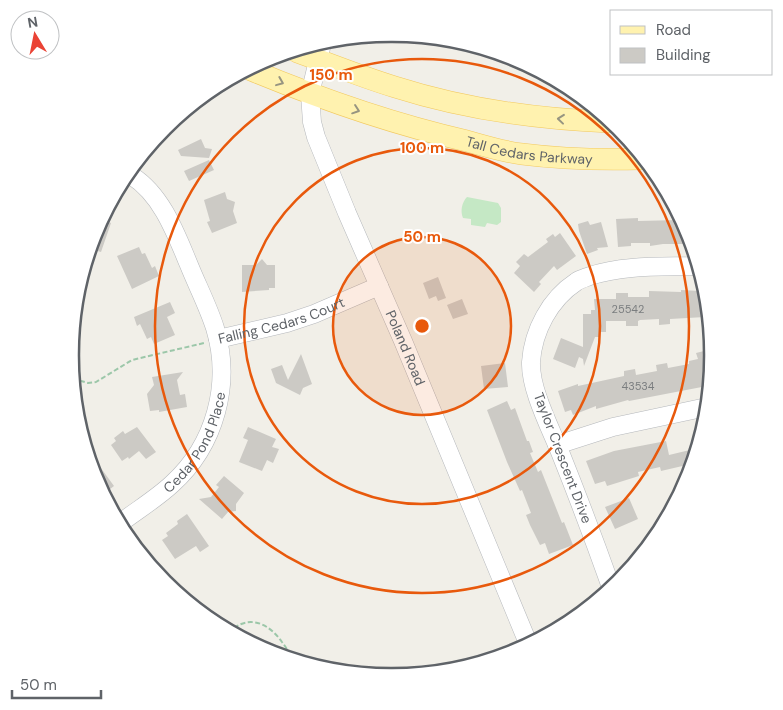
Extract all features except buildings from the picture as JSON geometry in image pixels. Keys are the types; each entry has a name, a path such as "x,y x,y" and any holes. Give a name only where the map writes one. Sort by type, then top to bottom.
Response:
{"main road":[{"path":"311,53 396,88 448,102 512,114 600,122"},
{"name":"Tall Cedars Parkway","path":"258,73 310,94 432,133 521,154 584,160 634,159"}],"street":[{"name":"Poland Road","path":"311,53 310,94 312,122 316,137 407,350 526,637"},
{"name":"Falling Cedars Court","path":"134,178 150,193 174,228 218,339 287,323 314,314 379,286"},
{"name":"Taylor Crescent Drive","path":"608,580 539,402 531,363 535,342 543,317 559,297 576,281 607,270 691,266"},
{"name":"Cedar Pond Place","path":"126,519 176,480 198,454 208,435 216,416 220,395 222,374 218,339"},
{"path":"557,445 613,427 699,409"}],"path":[{"path":"81,381 88,384 96,382 132,360 218,339"},
{"path":"236,627 241,623 254,621 268,627 280,639 286,649"}],"green space":[{"path":"467,197 498,203 501,208 501,222 497,225 487,223 485,227 471,225 471,219 463,218 462,212 463,204"}]}
